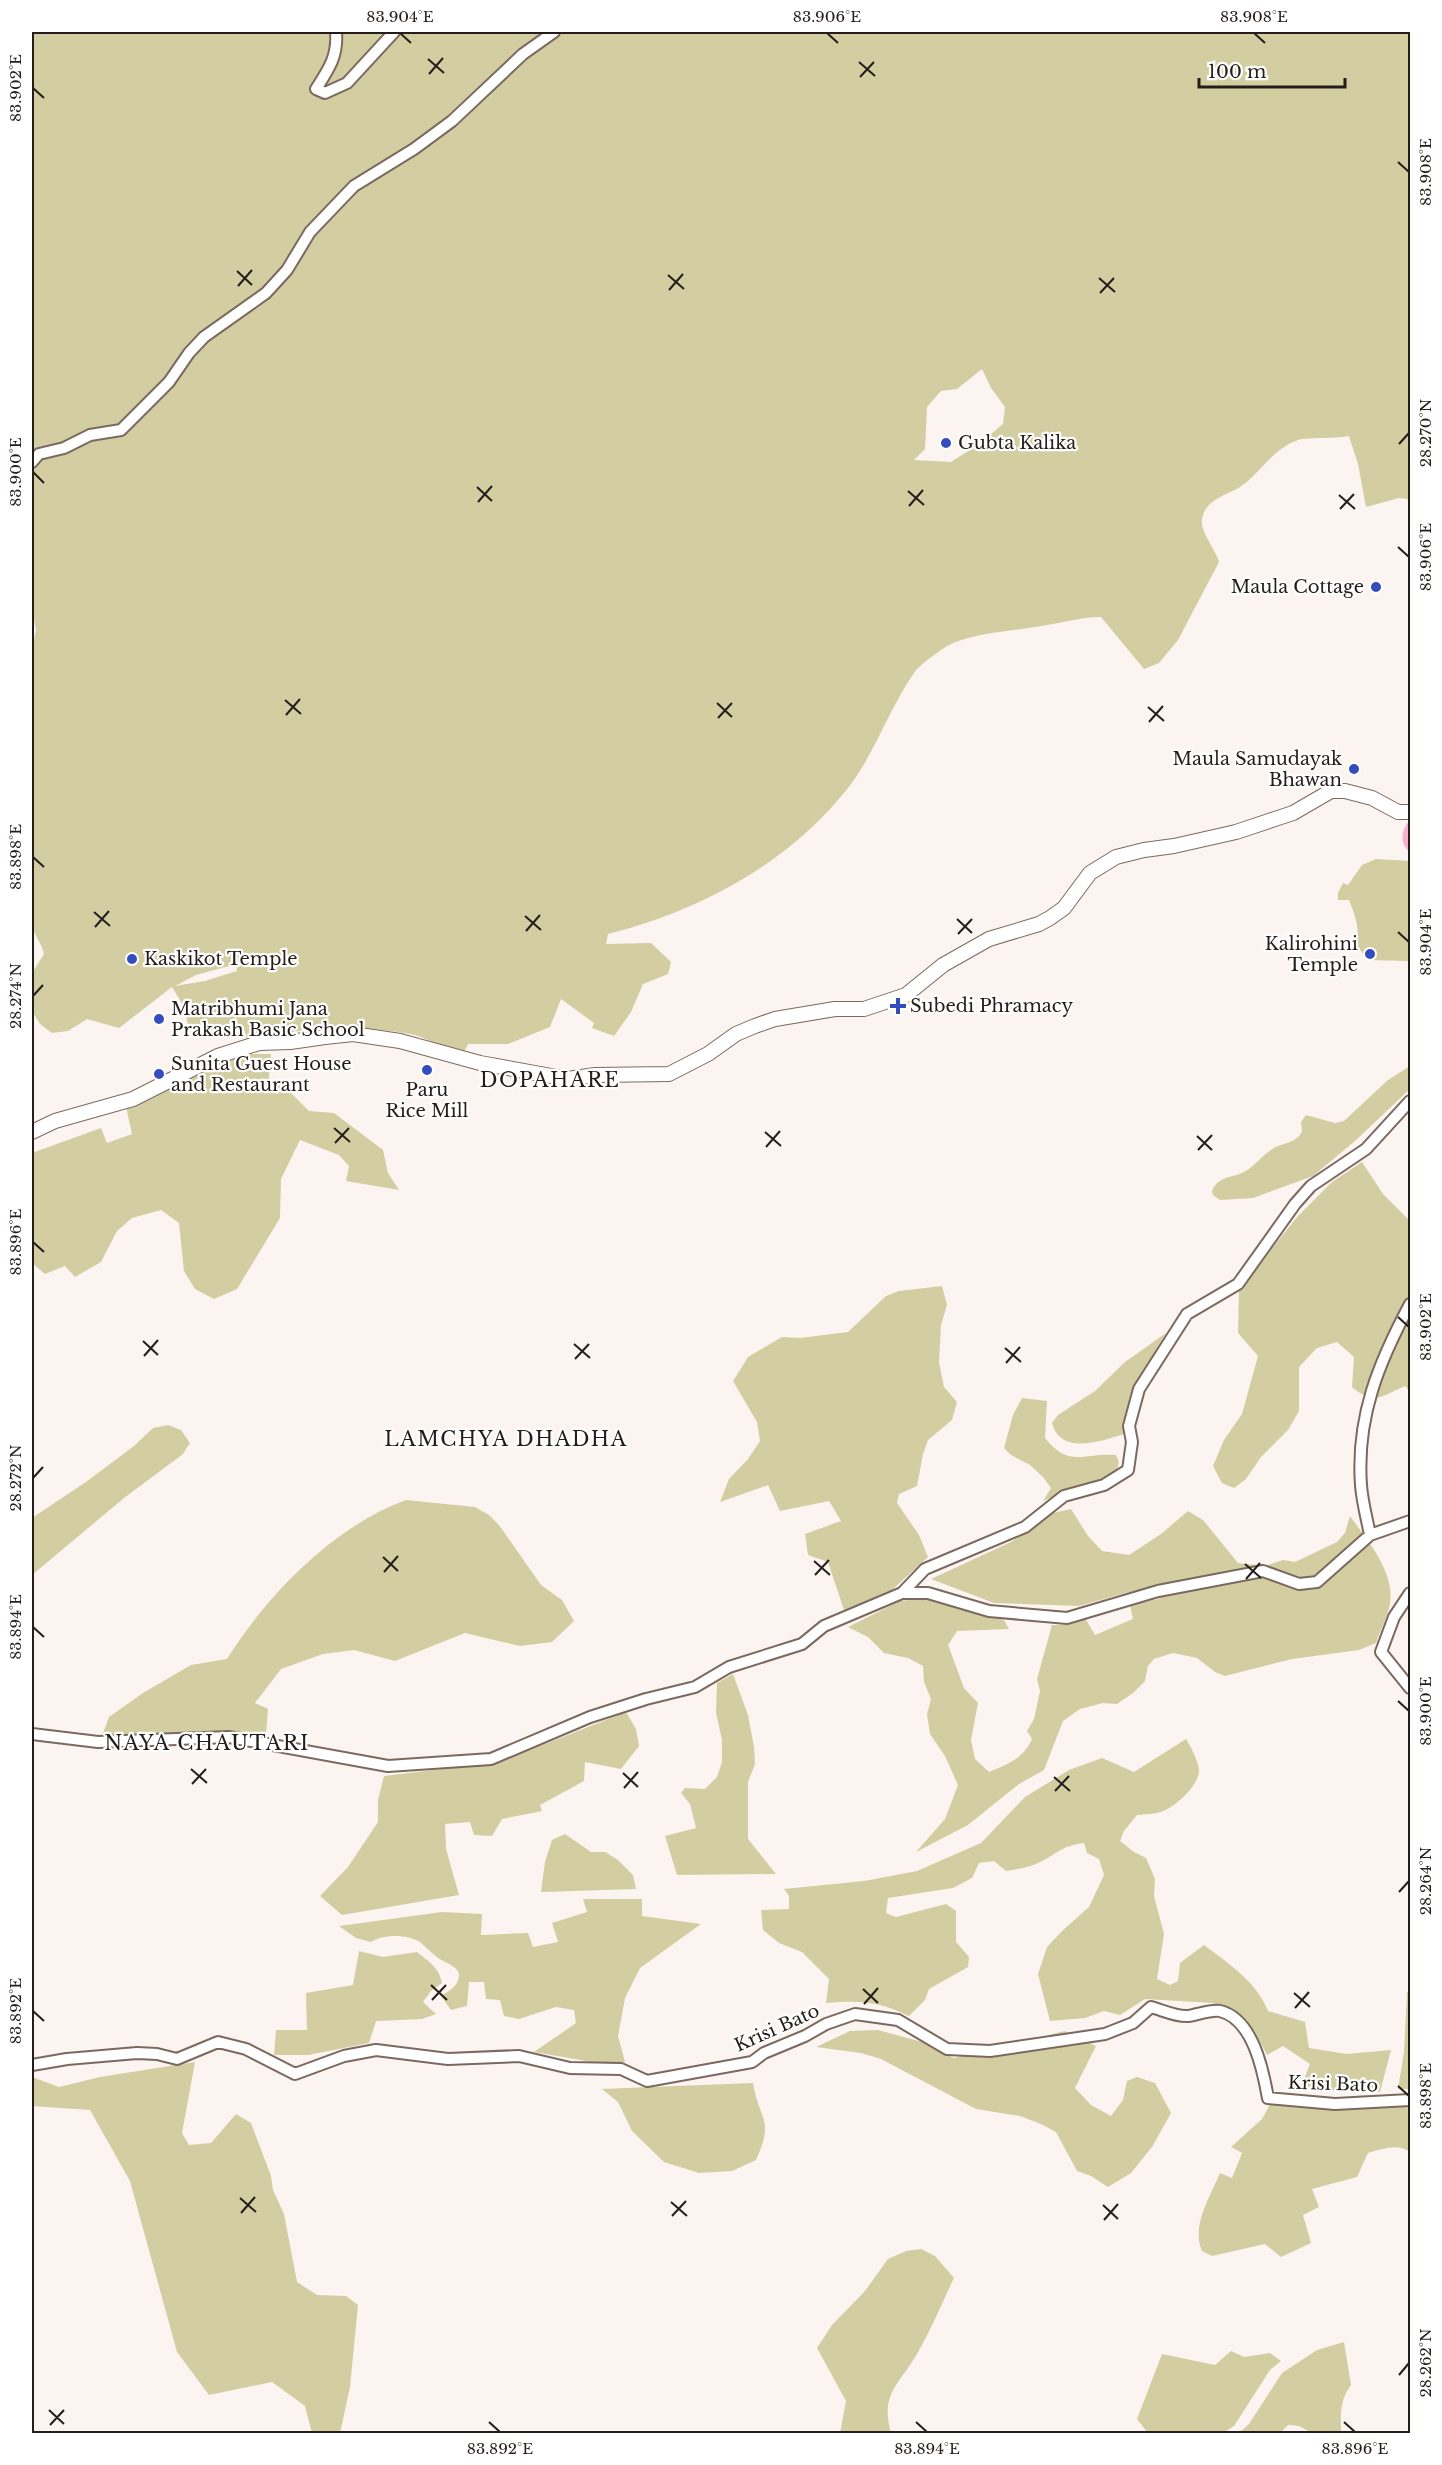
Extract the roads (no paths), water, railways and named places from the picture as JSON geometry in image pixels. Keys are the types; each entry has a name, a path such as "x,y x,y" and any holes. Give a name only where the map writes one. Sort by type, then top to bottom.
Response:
{"street":[{"path":"336,32 337,53 332,66 316,89 325,93 347,83 394,32"},
{"path":"32,462 39,454 64,448 90,435 121,430 170,382 189,353 204,336 266,293 287,270 310,232 354,186 414,149 452,121 522,54 554,32"},
{"path":"32,1132 55,1121 134,1099 218,1056 258,1043 290,1042 325,1036 353,1034 389,1039 480,1063 568,1079 595,1075 669,1074 708,1054 736,1034 775,1019 835,1009 864,1009 906,995 943,964 989,939 1040,924 1050,918 1064,908 1090,873 1116,857 1236,832 1293,813 1331,791 1345,791 1372,798 1388,808 1410,812"},
{"path":"902,1593 925,1569 1025,1527 1064,1496 1104,1485 1128,1470 1132,1442 1129,1426 1139,1389 1187,1314 1238,1284 1295,1204 1311,1186 1366,1149 1410,1101"},
{"path":"1370,1535 1361,1485 1365,1410 1379,1368 1410,1304"},
{"path":"32,1734 98,1742 229,1737 388,1766 491,1759 590,1717 646,1699 695,1687 729,1667 802,1644 824,1626 902,1593 928,1593 989,1611 1067,1618 1158,1591 1263,1571 1299,1584 1317,1582 1370,1535 1410,1521"},
{"path":"1410,1593 1394,1617 1381,1652 1410,1688"},
{"name":"Krisi Bato","path":"32,2065 125,2053 157,2054 177,2059 218,2042 246,2049 295,2074 344,2056 376,2050 448,2059 519,2056 570,2068 621,2069 647,2081 752,2062 764,2053 805,2036 826,2024 855,2014 898,2020 947,2049 990,2051 1105,2034 1133,2023 1151,2007 1185,2016 1219,2011 1233,2018 1248,2034 1261,2062 1268,2098 1335,2104 1410,2100"}],"place":[{"name":"Gubta Kalika","path":"946,443"},
{"name":"Maula Cottage","path":"1376,587"},
{"name":"Maula Samudayak Bhawan","path":"1354,769"},
{"name":"Kalirohini Temple","path":"1370,954"},
{"name":"Kaskikot Temple","path":"132,959"},
{"name":"Subedi Phramacy","path":"898,1006"},
{"name":"Matribhumi Jana Prakash Basic School","path":"159,1019"},
{"name":"Paru Rice Mill","path":"427,1070"},
{"name":"Sunita Guest House and Restaurant","path":"159,1074"}],"district":[{"name":"DOPAHARE","path":"550,1080"},
{"name":"LAMCHYA DHADHA","path":"506,1439"},
{"name":"NAYA CHAUTARI","path":"207,1743"}]}
